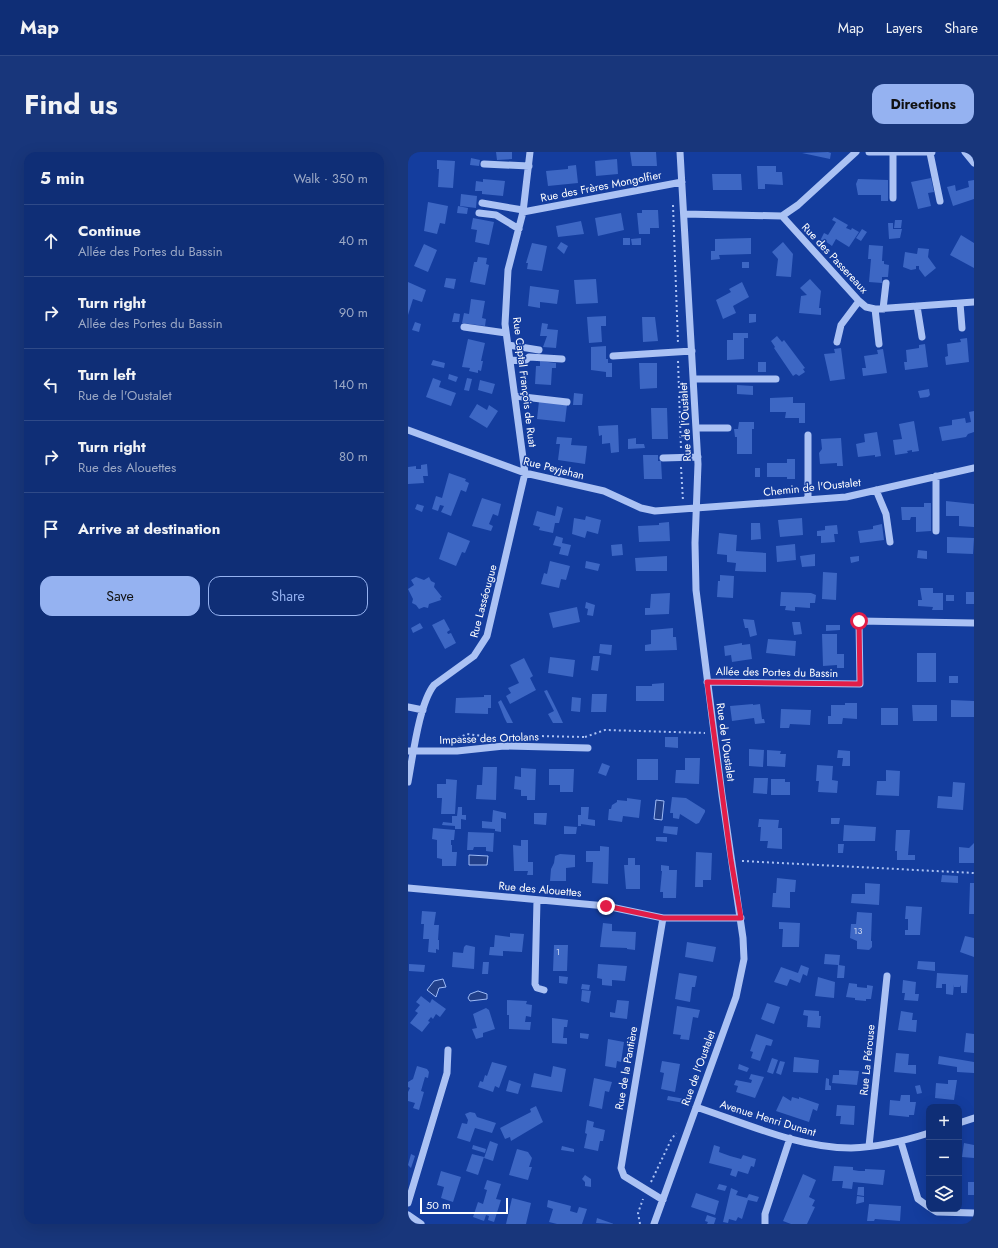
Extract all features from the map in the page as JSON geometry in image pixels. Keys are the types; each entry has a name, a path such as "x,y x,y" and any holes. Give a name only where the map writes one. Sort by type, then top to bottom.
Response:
{"street":[{"name":"Rue Captal François de Ruat","path":"525,473 506,334 508,270 523,211 530,152"},
{"name":"Rue de l'Oustalet","path":"654,1224 736,997 742,973 744,948 707,682 696,590 695,543 698,509 698,457 680,152"},
{"path":"684,214 782,216 798,205 856,152"},
{"path":"869,152 931,152 940,201"},
{"path":"893,152 893,198"},
{"path":"965,152 974,163"},
{"path":"484,164 529,166"},
{"name":"Rue des Frères Mongolfier","path":"523,211 682,182"},
{"path":"482,203 523,211"},
{"path":"479,212 496,215 519,229"},
{"name":"Rue des Passereaux","path":"782,216 859,301 866,307 879,309"},
{"path":"879,344 879,309 886,283"},
{"path":"837,342 841,325 859,301"},
{"path":"879,309 974,302"},
{"path":"960,303 962,328"},
{"path":"917,306 922,337"},
{"path":"464,328 506,334"},
{"path":"508,345 539,350"},
{"path":"613,356 692,351"},
{"path":"510,360 524,361 529,357 562,359"},
{"path":"694,379 776,379"},
{"path":"515,396 567,402"},
{"path":"696,428 728,428"},
{"name":"Rue Peyjehan","path":"408,430 525,473 604,491 636,506 651,510 698,509"},
{"path":"808,435 808,498"},
{"path":"663,458 698,457"},
{"name":"Chemin de l'Oustalet","path":"698,509 808,498 846,497 974,468"},
{"name":"Rue Lasséougue","path":"408,782 411,751 429,691 434,685 474,656 486,640 525,473"},
{"path":"936,476 936,531"},
{"path":"876,490 886,514 890,542"},
{"name":"Allée des Portes du Bassin","path":"707,682 860,684 859,621 974,622"},
{"path":"408,707 423,710"},
{"name":"Impasse des Ortolans","path":"411,751 457,751 504,746 585,748"},
{"name":"Rue des Alouettes","path":"408,888 606,906 663,918 741,918"},
{"path":"537,900 535,984 537,988 544,990"},
{"name":"Rue de la Pantière","path":"662,1200 624,1176 621,1168 663,918"},
{"name":"Rue La Pérouse","path":"869,1146 887,976"},
{"path":"408,1203 447,1073 448,1050"},
{"name":"Avenue Henri Dunant","path":"696,1107 790,1138 837,1147 869,1146 901,1142 926,1134"},
{"path":"962,1122 974,1118"},
{"path":"765,1224 765,1214 790,1138"},
{"path":"901,1142 918,1199 926,1205"},
{"path":"937,1212 974,1213"},
{"path":"408,1215 421,1224"}],"path":[{"path":"672,184 683,509"},
{"path":"585,748 585,737 605,730 709,733"},
{"path":"731,860 974,873"},
{"path":"640,1224 638,1213 647,1190 671,1140 679,1130"}],"water":[{"path":"656,800 664,801 662,820 654,819"},
{"path":"469,855 488,856 487,865 469,865"},
{"path":"443,979 446,987 439,988 436,997 427,990 434,981"},
{"path":"478,991 487,994 487,999 470,1001 468,998 470,994"}],"building":[{"path":"496,152 512,152 512,159 497,160"},
{"path":"630,152 656,152 657,166 632,166"},
{"path":"802,153 831,153 830,159"},
{"path":"471,158 480,160 479,166 470,165"},
{"path":"617,159 618,174 596,176 595,161"},
{"path":"437,160 455,161 453,188 438,187 439,169 437,169"},
{"path":"576,165 578,183 548,186 546,171 568,169 568,166"},
{"path":"757,166 776,166 776,172 782,172 783,185 765,184 765,189 758,189"},
{"path":"712,174 741,174 742,190 713,190"},
{"path":"931,178 934,192 928,193 931,206 918,209 911,182"},
{"path":"483,179 505,181 503,196 482,194 482,191 475,191 476,181 483,182"},
{"path":"858,179 888,180 888,201 881,201 881,195 858,195 856,184"},
{"path":"974,180 974,199 953,206 947,187 955,185 956,191 969,187 968,181"},
{"path":"461,194 477,196 476,208 460,206"},
{"path":"428,202 448,206 445,224 440,223 437,234 424,231"},
{"path":"458,206 468,208 467,214 457,213"},
{"path":"642,210 658,210 659,228 650,228 650,234 639,234 637,213 642,213"},
{"path":"621,213 624,230 598,236 595,218"},
{"path":"834,217 848,225 846,228 851,230 852,228 859,232 849,247 836,239 832,246 825,241 823,243 820,241 824,233 828,235 836,222 832,220"},
{"path":"473,218 494,222 489,245 475,242 477,230 471,229"},
{"path":"895,220 902,220 901,228 894,228"},
{"path":"581,221 584,234 558,237 556,226"},
{"path":"888,223 893,223 893,229 902,229 900,238 889,239"},
{"path":"862,229 867,232 861,241 856,238"},
{"path":"961,235 974,243 974,268 950,255"},
{"path":"623,238 630,238 630,245 623,245"},
{"path":"641,238 641,245 632,245 631,239"},
{"path":"751,238 751,254 719,255 720,259 711,260 711,251 715,251 715,239"},
{"path":"561,242 568,246 564,254 557,248"},
{"path":"783,242 793,254 791,277 776,276 778,259 772,252"},
{"path":"532,243 547,246 542,271 527,269 528,263 526,263"},
{"path":"424,244 437,250 428,272 414,266"},
{"path":"869,245 883,246 882,261 884,261 884,264 889,265 888,277 882,277 882,283 869,282 871,259 868,259"},
{"path":"918,248 929,249 928,257 936,268 925,277 919,269 919,266 916,266 916,269 911,270 903,267 905,252 917,254"},
{"path":"478,257 487,258 486,264 489,265 485,285 470,282 474,262 477,262"},
{"path":"742,262 749,262 749,268 742,268"},
{"path":"446,278 456,279 454,289 444,287"},
{"path":"596,279 598,303 576,304 574,280"},
{"path":"810,279 821,291 819,308 821,308 821,315 799,313 801,296 807,295 800,288"},
{"path":"408,282 426,290 422,302 413,299 408,315"},
{"path":"742,282 749,297 733,306 736,313 723,319 716,300 731,292 729,289"},
{"path":"530,286 559,290 557,304 540,302 540,308 528,306"},
{"path":"471,299 485,301 482,318 486,319 485,326 462,323 464,313 469,314"},
{"path":"454,313 460,314 459,322 452,322"},
{"path":"749,314 756,314 756,322 749,323"},
{"path":"606,316 606,326 601,326 602,342 589,343 587,317"},
{"path":"642,317 655,317 658,341 643,342"},
{"path":"415,322 421,324 419,332 412,330"},
{"path":"542,323 548,324 547,329 558,330 556,348 543,347 547,336 540,336"},
{"path":"733,333 748,333 748,338 744,338 744,359 727,360 727,340 733,340"},
{"path":"777,336 782,342 784,340 805,368 803,369 805,372 799,376 796,374 793,376 774,348 775,347 771,341"},
{"path":"967,338 969,362 946,365 945,357 948,356 947,344 961,342 960,339"},
{"path":"468,339 485,343 481,361 483,361 481,371 478,370 478,373 469,371 470,368 462,367"},
{"path":"925,344 928,367 905,370 904,362 907,362 906,350 919,348 919,345"},
{"path":"606,346 606,359 608,359 608,363 612,363 612,377 606,377 606,372 591,370 591,347"},
{"path":"841,348 845,379 830,381 824,354 835,353 834,349"},
{"path":"883,349 887,373 863,376 862,368 866,368 864,356 878,354 877,350"},
{"path":"433,360 445,363 444,368 431,365"},
{"path":"540,361 556,363 556,368 552,368 551,385 535,384 536,366 540,366"},
{"path":"758,362 766,362 766,372 758,372"},
{"path":"639,363 657,363 657,388 640,389"},
{"path":"449,374 458,377 456,382 448,379"},
{"path":"433,378 441,381 439,387 456,393 451,406 426,397"},
{"path":"467,378 472,379 469,391 464,390"},
{"path":"480,380 495,384 492,394 478,390"},
{"path":"737,385 753,386 753,395 737,394"},
{"path":"929,389 930,395 928,397 920,398 918,391"},
{"path":"574,393 583,394 582,405 573,405"},
{"path":"793,397 793,403 805,403 805,423 799,423 799,418 785,418 786,412 770,412 770,398"},
{"path":"539,401 567,405 565,422 537,419"},
{"path":"477,404 487,410 489,405 498,411 487,428 469,417"},
{"path":"651,408 667,408 668,439 652,439"},
{"path":"974,411 974,432 968,434 966,437 942,441 939,427 952,425 952,420 965,418 966,423 971,422 969,412"},
{"path":"914,421 919,451 912,452 912,450 907,451 908,453 895,455 893,440 902,439 899,424"},
{"path":"739,422 754,422 754,429 752,429 752,454 737,454 737,437 735,437 734,429 738,429"},
{"path":"618,425 619,452 611,453 610,443 602,444 602,435 599,436 598,426"},
{"path":"877,432 881,456 875,457 875,455 858,457 856,444 865,442 864,434"},
{"path":"557,437 572,438 571,445 587,446 585,464 558,460 560,444 556,444"},
{"path":"636,438 636,444 644,444 645,448 628,449 628,439"},
{"path":"841,438 843,466 837,466 837,463 820,464 819,453 822,449 821,439"},
{"path":"643,455 658,455 658,461 661,461 662,479 644,479"},
{"path":"787,459 795,459 795,479 787,479 787,477 767,477 767,463 787,463"},
{"path":"427,464 428,476 423,476 424,483 408,484 408,467 416,466 416,469 421,469 421,465"},
{"path":"755,468 760,468 760,477 755,477"},
{"path":"449,473 466,479 465,481 469,483 466,492 461,490 451,516 441,512 444,506 440,505 438,511 432,509 436,496 442,498"},
{"path":"482,498 501,504 498,516 493,514 489,524 493,526 491,531 472,526"},
{"path":"946,501 974,504 974,527 959,526 959,516 946,516"},
{"path":"924,503 931,503 931,531 916,532 916,517 911,517 910,520 902,520 901,507 924,507"},
{"path":"417,504 424,506 422,512 415,509"},
{"path":"557,506 563,508 559,523 555,523 553,533 539,530 540,527 533,525 537,511 555,516"},
{"path":"586,516 601,520 598,534 587,531 585,538 572,534 574,518 585,520"},
{"path":"802,518 803,535 780,537 778,520"},
{"path":"669,522 670,541 639,542 638,526 659,525 659,523"},
{"path":"751,523 760,523 761,539 751,540"},
{"path":"882,524 884,540 860,543 858,531 873,529 873,526"},
{"path":"837,525 838,534 834,534 835,542 821,543 821,536 817,536 817,531 825,530 825,526"},
{"path":"448,532 470,541 465,553 462,552 456,566 439,559"},
{"path":"719,533 737,535 736,551 766,553 766,572 735,571 736,563 727,562 727,555 717,554"},
{"path":"556,536 563,538 562,543 571,545 568,556 559,554 561,547 553,545"},
{"path":"947,537 974,538 973,554 947,553"},
{"path":"622,544 623,555 612,556 611,545"},
{"path":"795,544 796,560 777,562 776,546"},
{"path":"918,550 927,551 927,559 917,558"},
{"path":"815,554 815,566 802,567 800,556"},
{"path":"667,556 667,571 636,571 635,558"},
{"path":"859,556 859,561 851,563 850,557"},
{"path":"550,561 570,566 566,580 561,579 559,588 541,584 544,573 547,574"},
{"path":"586,561 600,564 598,571 585,568"},
{"path":"823,572 837,573 836,600 822,599"},
{"path":"720,575 734,576 733,598 717,597"},
{"path":"416,577 424,580 429,577 431,581 435,583 434,587 442,597 440,598 441,600 429,604 428,608 424,607 419,609 412,603 413,599 408,589 414,585 411,580"},
{"path":"920,588 933,588 933,593 943,593 943,610 932,610 933,607 918,606 918,600 922,600"},
{"path":"781,592 811,593 816,595 815,603 810,603 810,608 795,607 795,611 785,610 786,606 780,606"},
{"path":"966,592 974,592 974,604 966,604"},
{"path":"670,593 669,614 645,615 645,608 650,608 651,594"},
{"path":"946,595 954,595 954,601 946,601"},
{"path":"586,602 595,605 593,616 587,615 588,609 585,608"},
{"path":"577,607 580,622 553,628 549,613"},
{"path":"444,619 450,630 447,632 448,634 451,633 456,643 445,649 432,625"},
{"path":"743,619 754,620 757,635 750,637 748,628 745,628"},
{"path":"792,622 800,622 802,634 794,635"},
{"path":"420,623 423,628 413,633 411,628"},
{"path":"826,625 840,625 840,630 826,631"},
{"path":"673,628 673,637 676,637 677,650 645,651 645,645 651,644 651,630"},
{"path":"822,634 837,634 837,654 844,654 844,668 837,668 837,665 823,666"},
{"path":"768,639 796,641 795,656 766,653"},
{"path":"742,643 742,645 750,644 752,659 732,662 731,655 725,656 724,646"},
{"path":"600,644 612,645 611,655 599,653"},
{"path":"917,653 936,653 936,682 917,682"},
{"path":"593,656 600,656 598,671 591,670"},
{"path":"550,657 575,660 573,677 548,673"},
{"path":"524,658 533,676 530,678 536,690 510,704 506,696 511,693 508,688 519,683 510,665"},
{"path":"949,676 958,676 958,683 949,683"},
{"path":"664,683 664,701 636,701 636,686 652,686 652,684"},
{"path":"547,690 563,723 553,723 548,714 554,711 544,691"},
{"path":"592,694 607,694 606,712 591,712"},
{"path":"484,695 491,695 491,708 488,708 488,714 455,713 456,698 484,697"},
{"path":"572,697 581,698 580,712 571,711"},
{"path":"501,700 513,723 507,723 498,702"},
{"path":"951,700 974,701 974,717 951,717"},
{"path":"845,703 857,703 857,719 843,718 842,724 828,724 828,716 831,716 831,705 845,705"},
{"path":"760,704 762,719 764,719 765,723 755,724 754,718 732,721 730,706"},
{"path":"912,705 937,705 937,721 913,721"},
{"path":"881,708 898,708 898,725 881,725"},
{"path":"781,709 811,710 810,725 790,724 789,728 780,728"},
{"path":"665,737 678,737 678,748 665,747"},
{"path":"749,749 764,750 763,767 749,766"},
{"path":"767,750 781,751 780,754 786,754 785,767 767,766"},
{"path":"838,750 850,751 850,766 842,766 843,758 837,758"},
{"path":"685,758 700,758 699,784 675,783 676,770 685,770"},
{"path":"637,759 658,759 658,780 637,780"},
{"path":"602,763 610,766 606,776 598,773"},
{"path":"817,765 833,766 832,780 838,781 837,793 818,792 819,781 816,781"},
{"path":"483,767 497,767 496,800 476,799 477,785 482,785"},
{"path":"521,768 536,769 535,800 527,800 527,796 521,796 521,790 514,789 515,776 521,777"},
{"path":"549,769 574,769 573,792 560,792 560,785 549,785"},
{"path":"886,770 900,771 899,796 876,795 877,781 886,781"},
{"path":"754,778 768,778 767,794 753,793"},
{"path":"446,779 457,780 455,814 441,814 442,798 437,798 437,784 446,784"},
{"path":"771,779 785,779 785,782 790,782 790,795 771,795"},
{"path":"953,782 965,783 963,810 937,808 938,796 952,797"},
{"path":"672,797 686,798 705,810 699,823 696,824 680,814 679,819 673,818 673,813 670,813"},
{"path":"627,798 641,800 639,818 623,816 622,822 608,820 609,809 611,809 612,805 617,802 617,800 627,801"},
{"path":"458,807 462,807 462,815 466,815 466,820 461,819 461,829 455,829 455,826 442,825 443,822 452,823 452,816 457,816"},
{"path":"581,807 589,807 588,819 595,820 595,826 581,824 581,826 578,826 578,815 581,815"},
{"path":"493,810 506,813 506,819 501,818 501,832 495,831 495,829 482,828 482,821 492,822"},
{"path":"534,813 547,813 546,825 534,824"},
{"path":"831,818 840,818 839,824 831,824"},
{"path":"759,819 779,820 778,828 782,828 782,849 767,848 768,841 760,841 761,827 758,827"},
{"path":"844,825 876,827 875,841 843,841"},
{"path":"564,826 577,827 576,834 564,834"},
{"path":"664,826 678,827 677,835 663,833"},
{"path":"433,828 455,830 454,840 451,840 451,845 452,852 457,852 456,866 442,866 442,859 437,858 437,840 432,839"},
{"path":"896,830 910,830 908,855 915,855 915,860 897,860 897,851 895,851"},
{"path":"468,832 494,833 493,852 486,851 486,847 474,847 473,850 467,850"},
{"path":"656,837 667,837 667,842 656,841"},
{"path":"521,840 528,840 528,862 533,862 533,875 527,875 528,871 514,871 513,845 521,846"},
{"path":"974,843 974,863 959,863 959,847 969,848"},
{"path":"838,844 844,844 843,853 838,853"},
{"path":"600,846 609,847 608,884 592,883 593,862 586,862 586,851 600,851"},
{"path":"696,852 712,853 711,880 703,880 703,887 695,887"},
{"path":"560,854 575,855 575,867 566,868 566,881 550,881 551,869 555,856"},
{"path":"628,858 635,858 635,865 640,865 640,889 626,889 624,865 628,865"},
{"path":"661,865 669,866 669,870 677,870 676,898 663,898 663,892 660,892 662,871"},
{"path":"942,875 958,876 958,883 941,882"},
{"path":"777,878 796,880 795,892 790,892 790,908 772,907 773,893 776,893"},
{"path":"865,883 880,884 879,905 851,903 852,894 865,894"},
{"path":"970,883 974,883 974,914 969,914"},
{"path":"906,906 922,907 920,935 905,935 905,930 908,930 908,919 905,919"},
{"path":"422,911 436,912 434,925 439,925 439,950 436,949 436,953 428,952 429,939 423,939 424,924 421,924"},
{"path":"857,912 872,913 872,947 869,950 857,949 857,941 850,938 851,924 856,924"},
{"path":"779,922 800,923 799,947 782,947 783,929 779,929"},
{"path":"603,923 612,924 612,931 636,932 635,950 627,948 600,947"},
{"path":"510,933 524,934 522,952 503,951 503,956 489,955 490,947 494,947 495,935 510,937"},
{"path":"965,936 974,938 974,957 960,952"},
{"path":"687,942 716,947 713,962 685,957"},
{"path":"466,945 475,947 474,969 452,967 453,952 463,953"},
{"path":"554,945 568,945 567,971 553,971"},
{"path":"825,954 840,955 839,965 845,966 844,978 837,978 838,965 824,964"},
{"path":"918,961 935,962 935,971 917,969"},
{"path":"483,962 489,962 488,974 482,974"},
{"path":"409,964 425,965 424,972 409,971"},
{"path":"598,964 627,966 625,981 612,980 612,986 602,985 602,979 597,978"},
{"path":"801,965 809,968 807,976 803,974 800,983 790,979 787,986 774,982 781,967 798,973"},
{"path":"679,973 697,976 695,987 692,987 690,1002 675,999"},
{"path":"937,973 968,975 967,993 961,993 961,985 960,987 954,987 954,984 953,995 946,994 946,984 942,984 942,988 936,988"},
{"path":"559,976 568,977 567,984 559,983"},
{"path":"818,977 835,982 834,998 815,996"},
{"path":"903,980 916,982 915,994 919,994 918,1001 904,1000 905,993 902,993"},
{"path":"849,983 857,984 857,987 867,988 867,985 873,986 871,999 866,999 866,1001 846,997"},
{"path":"582,984 590,985 589,990 581,989"},
{"path":"582,990 591,991 589,1003 581,1001"},
{"path":"421,996 430,1003 432,999 446,1009 440,1017 436,1014 433,1019 431,1017 428,1021 430,1022 422,1032 410,1023 418,1013 415,1011 420,1005 416,1002"},
{"path":"507,1000 527,1001 526,1004 532,1005 531,1017 526,1016 525,1022 531,1022 530,1030 509,1029"},
{"path":"617,1000 629,1001 627,1019 610,1017 610,1012 615,1013"},
{"path":"767,1003 780,1007 774,1024 761,1019"},
{"path":"677,1006 700,1010 698,1018 693,1017 689,1040 680,1039 681,1035 673,1034"},
{"path":"486,1008 489,1010 495,1029 483,1033 483,1037 476,1039 472,1029 477,1028 473,1014"},
{"path":"804,1010 819,1011 819,1016 821,1016 820,1028 807,1027 808,1016 803,1015"},
{"path":"901,1011 913,1013 912,1020 917,1020 916,1032 898,1030"},
{"path":"552,1018 568,1020 567,1027 564,1027 563,1038 567,1038 567,1044 552,1043"},
{"path":"580,1033 589,1034 588,1039 580,1038"},
{"path":"966,1033 974,1034 974,1053 964,1052"},
{"path":"756,1034 773,1040 771,1046 766,1045 760,1061 751,1058 753,1052 750,1051"},
{"path":"608,1039 624,1042 621,1062 617,1061 616,1068 605,1066"},
{"path":"896,1053 909,1054 908,1065 916,1065 916,1074 894,1072"},
{"path":"939,1056 974,1062 974,1073 957,1072 957,1067 938,1064"},
{"path":"794,1057 819,1060 818,1073 793,1072"},
{"path":"772,1058 778,1060 773,1074 767,1072"},
{"path":"662,1061 680,1064 675,1092 661,1089 664,1073 660,1072"},
{"path":"780,1061 785,1062 781,1075 776,1073"},
{"path":"492,1062 507,1066 499,1088 495,1086 493,1092 478,1087 480,1081 483,1082 485,1075 487,1076"},
{"path":"739,1064 749,1068 747,1072 738,1069"},
{"path":"417,1066 427,1069 429,1072 428,1078 425,1077 421,1091 424,1092 419,1110 413,1108 415,1103 408,1101 408,1092 410,1088 408,1087 408,1082 413,1079"},
{"path":"553,1066 566,1069 562,1092 531,1087 534,1073 551,1077"},
{"path":"839,1070 859,1071 857,1085 832,1083 833,1075 839,1075"},
{"path":"751,1074 764,1077 755,1098 736,1092 738,1086 734,1085 736,1080 751,1083 752,1080 749,1079"},
{"path":"594,1078 612,1082 609,1092 605,1091 602,1109 589,1106"},
{"path":"826,1078 829,1079 831,1090 825,1090"},
{"path":"509,1080 521,1084 518,1094 506,1091"},
{"path":"948,1080 957,1080 954,1100 935,1098 936,1083 948,1084"},
{"path":"920,1085 922,1093 917,1094 915,1086"},
{"path":"901,1095 910,1095 910,1102 916,1102 914,1115 909,1115 909,1117 889,1115 890,1100 900,1101"},
{"path":"668,1096 685,1099 684,1103 667,1100"},
{"path":"783,1096 791,1101 792,1097 799,1099 799,1097 819,1104 817,1111 813,1109 809,1122 776,1111"},
{"path":"837,1105 855,1106 854,1125 840,1124 841,1116 836,1116"},
{"path":"536,1106 543,1122 511,1141 510,1137 505,1139 500,1128 531,1112 530,1109"},
{"path":"470,1112 475,1113 477,1117 496,1123 492,1133 475,1128 470,1142 457,1138 462,1123 467,1124 468,1120 465,1114"},
{"path":"587,1120 594,1122 593,1127 605,1130 603,1141 600,1141 598,1151 584,1148 587,1134 585,1133"},
{"path":"490,1141 498,1144 493,1161 484,1158"},
{"path":"964,1143 974,1145 974,1158 962,1157"},
{"path":"473,1145 486,1149 485,1153 472,1149"},
{"path":"714,1145 720,1147 719,1152 730,1156 741,1159 743,1155 756,1159 754,1167 751,1166 748,1174 738,1171 736,1177 730,1175 732,1169 709,1163"},
{"path":"562,1146 574,1149 574,1152 561,1150"},
{"path":"517,1149 528,1152 532,1158 529,1167 532,1167 528,1180 509,1175"},
{"path":"411,1154 415,1156 411,1168 408,1165"},
{"path":"472,1154 484,1157 478,1175 466,1171"},
{"path":"834,1166 853,1167 853,1170 859,1171 865,1171 865,1169 885,1170 883,1185 853,1182 852,1189 842,1188 843,1181 832,1181"},
{"path":"441,1171 461,1177 453,1202 441,1198 444,1187 437,1185"},
{"path":"803,1174 816,1180 809,1197 815,1200 812,1206 815,1207 807,1224 791,1224 783,1221"},
{"path":"585,1175 591,1179 591,1187 585,1186 585,1182 582,1179"},
{"path":"487,1180 501,1184 496,1199 501,1200 494,1222 488,1220 489,1216 486,1215 484,1221 473,1217 478,1202 483,1204 487,1190 484,1189"},
{"path":"968,1182 974,1182 974,1195 968,1195"},
{"path":"719,1184 727,1186 725,1191 717,1189"},
{"path":"858,1187 864,1187 864,1196 857,1195"},
{"path":"731,1188 738,1191 736,1195 747,1198 749,1194 759,1197 757,1202 748,1200 742,1219 738,1217 736,1221 729,1219 728,1223 723,1222"},
{"path":"696,1193 719,1201 715,1215 691,1207"},
{"path":"857,1196 864,1197 864,1202 856,1204"},
{"path":"512,1198 531,1203 526,1224 506,1224"},
{"path":"548,1200 571,1206 570,1211 577,1213 579,1207 587,1209 582,1224 557,1224 549,1222 553,1209 547,1207"},
{"path":"869,1204 901,1206 900,1221 875,1219 874,1221 867,1221"},
{"path":"707,1215 716,1218 714,1224 707,1224 708,1222 705,1221"},
{"path":"597,1218 614,1224 596,1223"}],"route":[{"path":"606,906 624,908 663,918 741,918 731,860 707,682 860,684 859,621"}]}
